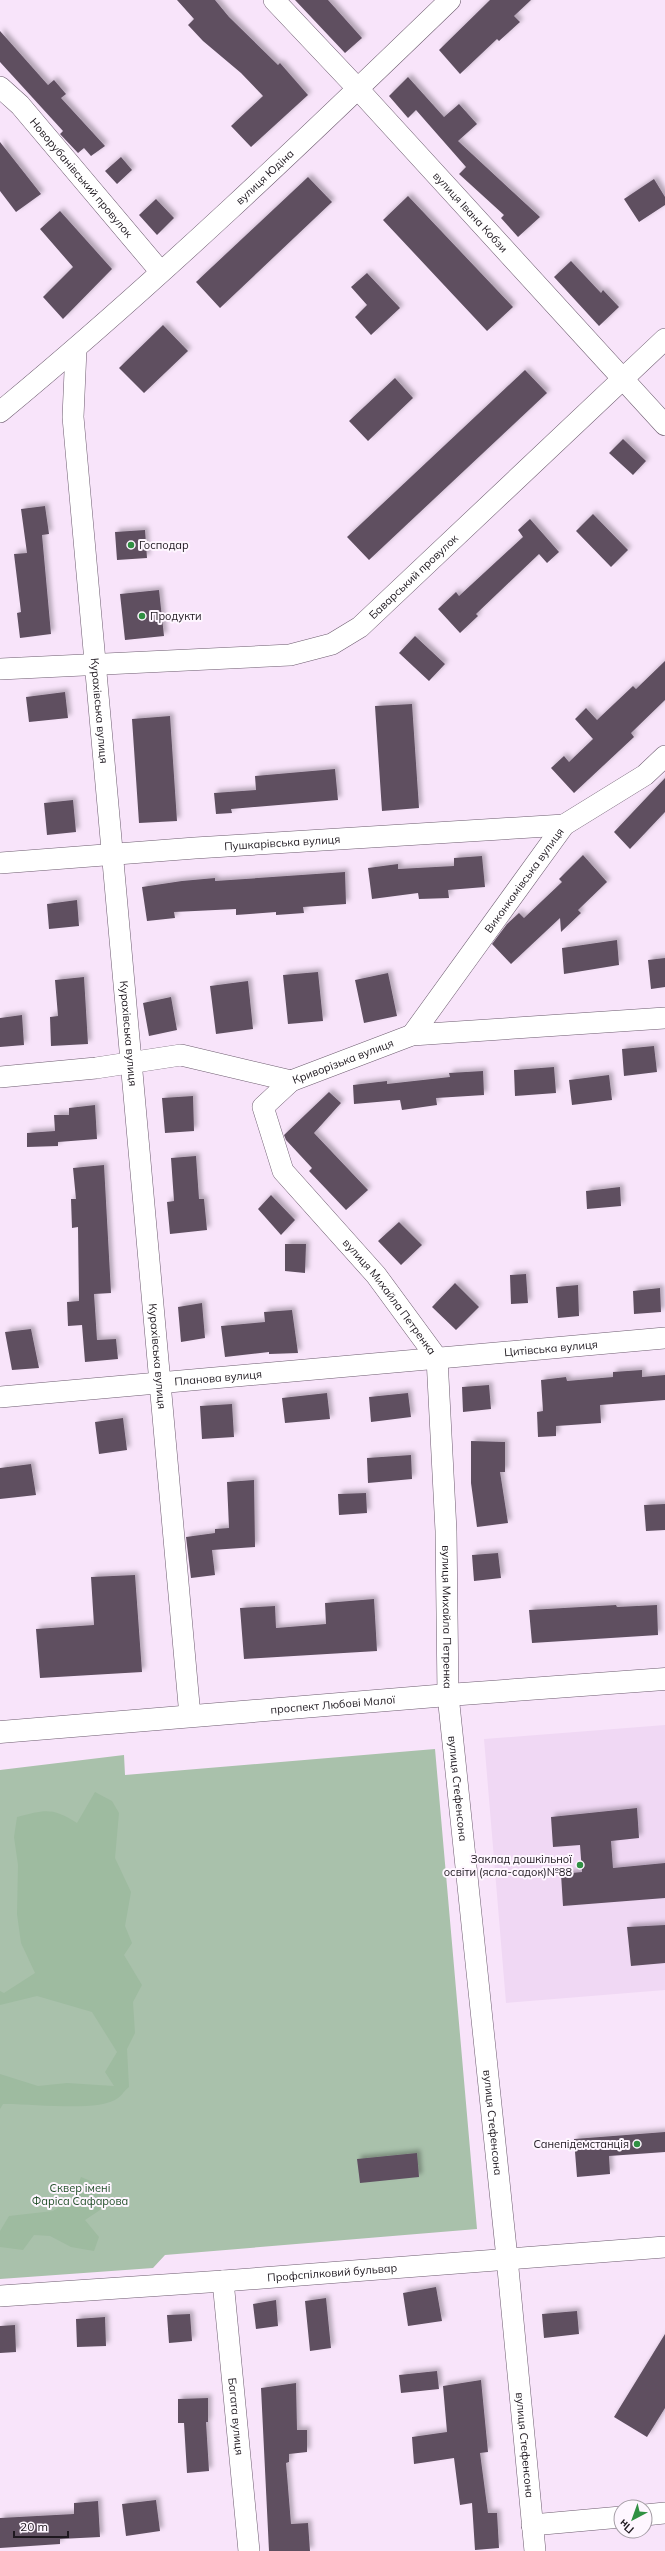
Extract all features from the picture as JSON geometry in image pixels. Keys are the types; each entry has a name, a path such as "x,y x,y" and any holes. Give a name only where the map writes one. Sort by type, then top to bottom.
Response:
{"main road":[{"name":"проспект Любові Малої","path":"0,1732 448,1694 665,1679"}],"street":[{"name":"вулиця Івана Кобзи","path":"274,0 358,89 665,425"},
{"name":"вулиця Юдіна","path":"0,412 76,349 358,89 450,0"},
{"name":"Новорубанівський провулок","path":"0,87 20,105 160,271"},
{"name":"Баварський провулок","path":"0,668 290,655 332,644 360,627 665,339"},
{"name":"Курахівська вулиця","path":"76,349 73,417 111,853 190,1716"},
{"name":"Виконкомівська вулиця","path":"412,1035 564,825 645,775 665,756"},
{"name":"Пушкарівська вулиця","path":"0,863 111,853 564,825"},
{"name":"Криворізька вулиця","path":"0,1077 131,1063 181,1055 291,1081 412,1035 665,1018"},
{"name":"вулиця Михайла Петренка","path":"291,1081 264,1106 283,1171 376,1275 437,1358 446,1531 448,1694"},
{"name":"Цитівська вулиця","path":"437,1358 665,1338"},
{"name":"Планова вулиця","path":"0,1397 437,1358"},
{"name":"вулиця Стефенсона","path":"448,1694 507,2258 535,2551"},
{"name":"Профспілковий бульвар","path":"0,2296 222,2281 665,2247"},
{"name":"Багата вулиця","path":"222,2281 249,2551"},
{"path":"653,2514 665,2513"},
{"path":"532,2525 613,2518"}],"shaded area":[{"name":"Заклад дошкільної освіти (ясла-садок)№88","path":"665,1725 665,1990 506,2003 484,1739"}],"green space":[{"name":"Сквер імені Фаріса Сафарова","path":"435,1749 477,2229 165,2255 153,2268 0,2279 0,1770 124,1755 125,1775"},
{"path":"95,1792 112,1801 119,1813 115,1858 131,1892 125,1926 132,1943 124,1955 142,1985 133,2002 135,2033 127,2049 129,2087 118,2098 109,2103 80,2106 3,2104 0,2109 0,2074 38,2086 67,2083 114,2086 105,2072 117,2052 92,2012 37,1996 0,2005 0,1991 4,1993 35,1973 21,1943 17,1914 18,1865 14,1837 17,1817 48,1811 61,1814 77,1823"},
{"name":"Сквер імені Фаріса Сафарова","path":"81,2177 98,2184 106,2206 85,2220 99,2237 94,2251 71,2247 50,2236 34,2235 23,2250 0,2247 0,2231 9,2216 53,2211 73,2198"}],"building":[{"path":"177,0 215,0 229,17 278,65 280,63 308,95 251,147 231,126 263,96 241,73 203,41 188,25 194,19"},
{"path":"295,0 328,0 362,38 345,53"},
{"path":"490,0 531,0 514,16 520,22 499,41 497,39 460,74 439,50"},
{"path":"0,31 48,85 54,80 66,94 61,98 105,146 91,156 84,148 78,153 60,134 63,131 0,62"},
{"path":"408,77 444,117 459,104 477,124 458,141 540,217 518,237 501,218 504,215 459,174 466,167 416,110 408,118 389,96"},
{"path":"0,142 41,194 16,212 0,191"},
{"path":"121,157 132,170 117,184 105,171"},
{"path":"308,177 332,202 220,308 196,282"},
{"path":"654,179 665,197 665,205 639,222 624,199"},
{"path":"408,196 513,307 487,331 383,220"},
{"path":"156,199 174,218 157,235 139,215"},
{"path":"60,211 112,269 63,319 43,297 73,267 40,229"},
{"path":"571,261 601,293 603,290 619,307 599,326 554,277"},
{"path":"367,273 400,308 371,335 355,317 367,305 351,287"},
{"path":"163,325 188,351 144,393 119,368"},
{"path":"525,370 547,393 369,560 347,537"},
{"path":"395,378 413,398 368,441 349,421"},
{"path":"623,439 646,461 633,475 609,453"},
{"path":"45,506 49,534 42,535 51,634 20,638 17,613 21,612 14,554 27,553 21,509"},
{"path":"593,514 628,550 611,567 576,531"},
{"path":"530,519 559,552 547,563 539,554 476,614 478,616 460,633 438,609 456,592 459,596 523,537 518,530"},
{"path":"145,530 147,558 117,560 115,532"},
{"path":"159,590 164,636 125,640 120,594"},
{"path":"415,636 445,664 429,681 399,653"},
{"path":"665,661 665,700 631,733 634,737 574,793 551,768 564,756 569,762 593,739 575,719 586,708 597,720 633,686 636,689"},
{"path":"65,692 68,718 29,722 26,697"},
{"path":"412,704 419,808 382,811 375,706"},
{"path":"170,716 177,821 139,823 132,719"},
{"path":"335,769 338,800 231,809 232,813 216,814 214,793 256,790 255,776"},
{"path":"665,778 665,812 630,849 614,832"},
{"path":"73,800 76,832 47,835 44,803"},
{"path":"583,855 607,882 578,910 581,913 561,932 560,918 511,964 492,944 507,924 519,913 524,918 562,882 559,879"},
{"path":"482,856 485,887 448,890 449,898 419,899 418,893 372,899 368,868 398,864 398,869 454,866 454,858"},
{"path":"345,872 346,904 303,907 304,913 276,915 276,912 236,915 236,909 174,912 175,918 147,921 142,887 215,878 215,881"},
{"path":"77,900 79,926 49,929 47,904"},
{"path":"617,940 619,965 564,974 562,948"},
{"path":"665,958 665,987 651,989 648,960"},
{"path":"318,972 323,1021 288,1024 283,975"},
{"path":"388,973 397,1016 364,1023 355,980"},
{"path":"84,977 88,1044 51,1046 50,1017 58,1016 55,980"},
{"path":"248,981 253,1029 216,1034 210,986"},
{"path":"171,997 177,1030 149,1036 143,1003"},
{"path":"22,1015 24,1045 0,1047 0,1018"},
{"path":"654,1046 657,1072 624,1076 622,1049"},
{"path":"554,1067 556,1093 515,1096 514,1070"},
{"path":"483,1071 484,1095 436,1098 437,1105 402,1110 400,1100 354,1104 353,1085 387,1081 387,1084 450,1077 449,1073"},
{"path":"609,1075 612,1100 572,1105 569,1080"},
{"path":"329,1092 341,1103 314,1133 368,1190 346,1210 309,1171 312,1168 286,1140 284,1135"},
{"path":"193,1096 194,1131 165,1133 162,1098"},
{"path":"95,1105 97,1139 58,1142 58,1146 27,1147 27,1133 55,1131 54,1115 69,1115 69,1108"},
{"path":"196,1156 199,1199 204,1199 207,1230 170,1234 167,1202 174,1201 171,1158"},
{"path":"104,1165 111,1293 94,1294 97,1340 116,1339 118,1359 85,1362 82,1325 68,1326 67,1302 79,1301 78,1227 72,1228 71,1199 76,1199 73,1168"},
{"path":"620,1187 621,1206 587,1209 586,1191"},
{"path":"271,1195 295,1220 281,1235 258,1209"},
{"path":"399,1222 422,1245 401,1265 378,1241"},
{"path":"285,1244 306,1244 305,1273 285,1271"},
{"path":"526,1274 528,1303 511,1304 510,1275"},
{"path":"455,1283 479,1307 456,1330 432,1307"},
{"path":"578,1285 579,1316 558,1318 556,1287"},
{"path":"660,1288 661,1312 634,1314 633,1291"},
{"path":"202,1303 205,1338 181,1342 178,1307"},
{"path":"292,1310 298,1353 269,1354 269,1352 225,1357 221,1326 265,1322 264,1312"},
{"path":"31,1329 39,1368 12,1370 5,1332"},
{"path":"642,1370 642,1377 665,1375 665,1400 600,1405 601,1423 556,1426 556,1436 538,1437 537,1412 543,1411 541,1380 566,1377 567,1381 613,1377 613,1372"},
{"path":"489,1385 491,1409 463,1412 462,1387"},
{"path":"327,1393 330,1419 285,1423 282,1398"},
{"path":"408,1393 411,1417 371,1422 369,1397"},
{"path":"232,1404 234,1437 202,1439 200,1406"},
{"path":"123,1418 127,1450 99,1454 95,1422"},
{"path":"471,1441 505,1442 505,1472 500,1472 508,1523 477,1527 471,1483"},
{"path":"411,1455 412,1479 368,1483 367,1458"},
{"path":"31,1464 36,1495 0,1499 0,1468"},
{"path":"254,1480 255,1547 212,1550 215,1575 191,1578 186,1537 215,1533 215,1529 229,1528 227,1482"},
{"path":"366,1493 367,1513 339,1515 338,1494"},
{"path":"665,1504 665,1530 646,1531 644,1505"},
{"path":"498,1553 501,1578 474,1581 472,1555"},
{"path":"135,1575 142,1672 40,1678 36,1629 94,1625 91,1577"},
{"path":"374,1599 377,1651 244,1659 240,1608 275,1606 276,1628 326,1624 325,1603"},
{"path":"616,1605 617,1607 657,1605 658,1635 532,1643 529,1610"},
{"path":"637,1808 639,1838 611,1841 613,1868 665,1863 665,1898 563,1906 561,1874 582,1872 580,1845 553,1847 551,1817"},
{"path":"665,1925 665,1963 631,1966 627,1927"},
{"path":"665,2132 665,2152 609,2156 610,2174 577,2177 574,2139"},
{"path":"417,2153 419,2177 360,2183 357,2159"},
{"path":"436,2287 442,2321 408,2326 403,2293"},
{"path":"326,2298 331,2348 310,2351 305,2301"},
{"path":"276,2300 278,2326 256,2329 253,2304"},
{"path":"577,2311 579,2334 544,2338 542,2314"},
{"path":"190,2314 192,2341 169,2343 167,2315"},
{"path":"105,2317 106,2346 77,2347 76,2319"},
{"path":"15,2325 16,2352 0,2353 0,2326"},
{"path":"665,2334 665,2408 647,2437 614,2417"},
{"path":"437,2371 439,2389 401,2393 399,2375"},
{"path":"481,2380 488,2452 480,2453 488,2513 497,2513 499,2548 475,2550 472,2503 460,2505 454,2458 414,2464 412,2437 447,2432 443,2386"},
{"path":"296,2383 297,2430 307,2430 307,2452 289,2454 289,2462 286,2463 291,2524 308,2523 310,2551 269,2551 261,2388"},
{"path":"208,2398 208,2422 206,2422 209,2471 187,2473 184,2423 178,2423 178,2399"},
{"path":"156,2500 160,2531 126,2536 122,2504"},
{"path":"98,2501 100,2537 60,2539 60,2544 0,2548 0,2518 74,2514 74,2503"}],"place":[{"name":"Господар","path":"131,545"},
{"name":"Продукти","path":"142,616"},
{"name":"Заклад дошкільної освіти (ясла-садок)№88","path":"580,1865"},
{"name":"Санепідемстанція","path":"637,2144"}]}
